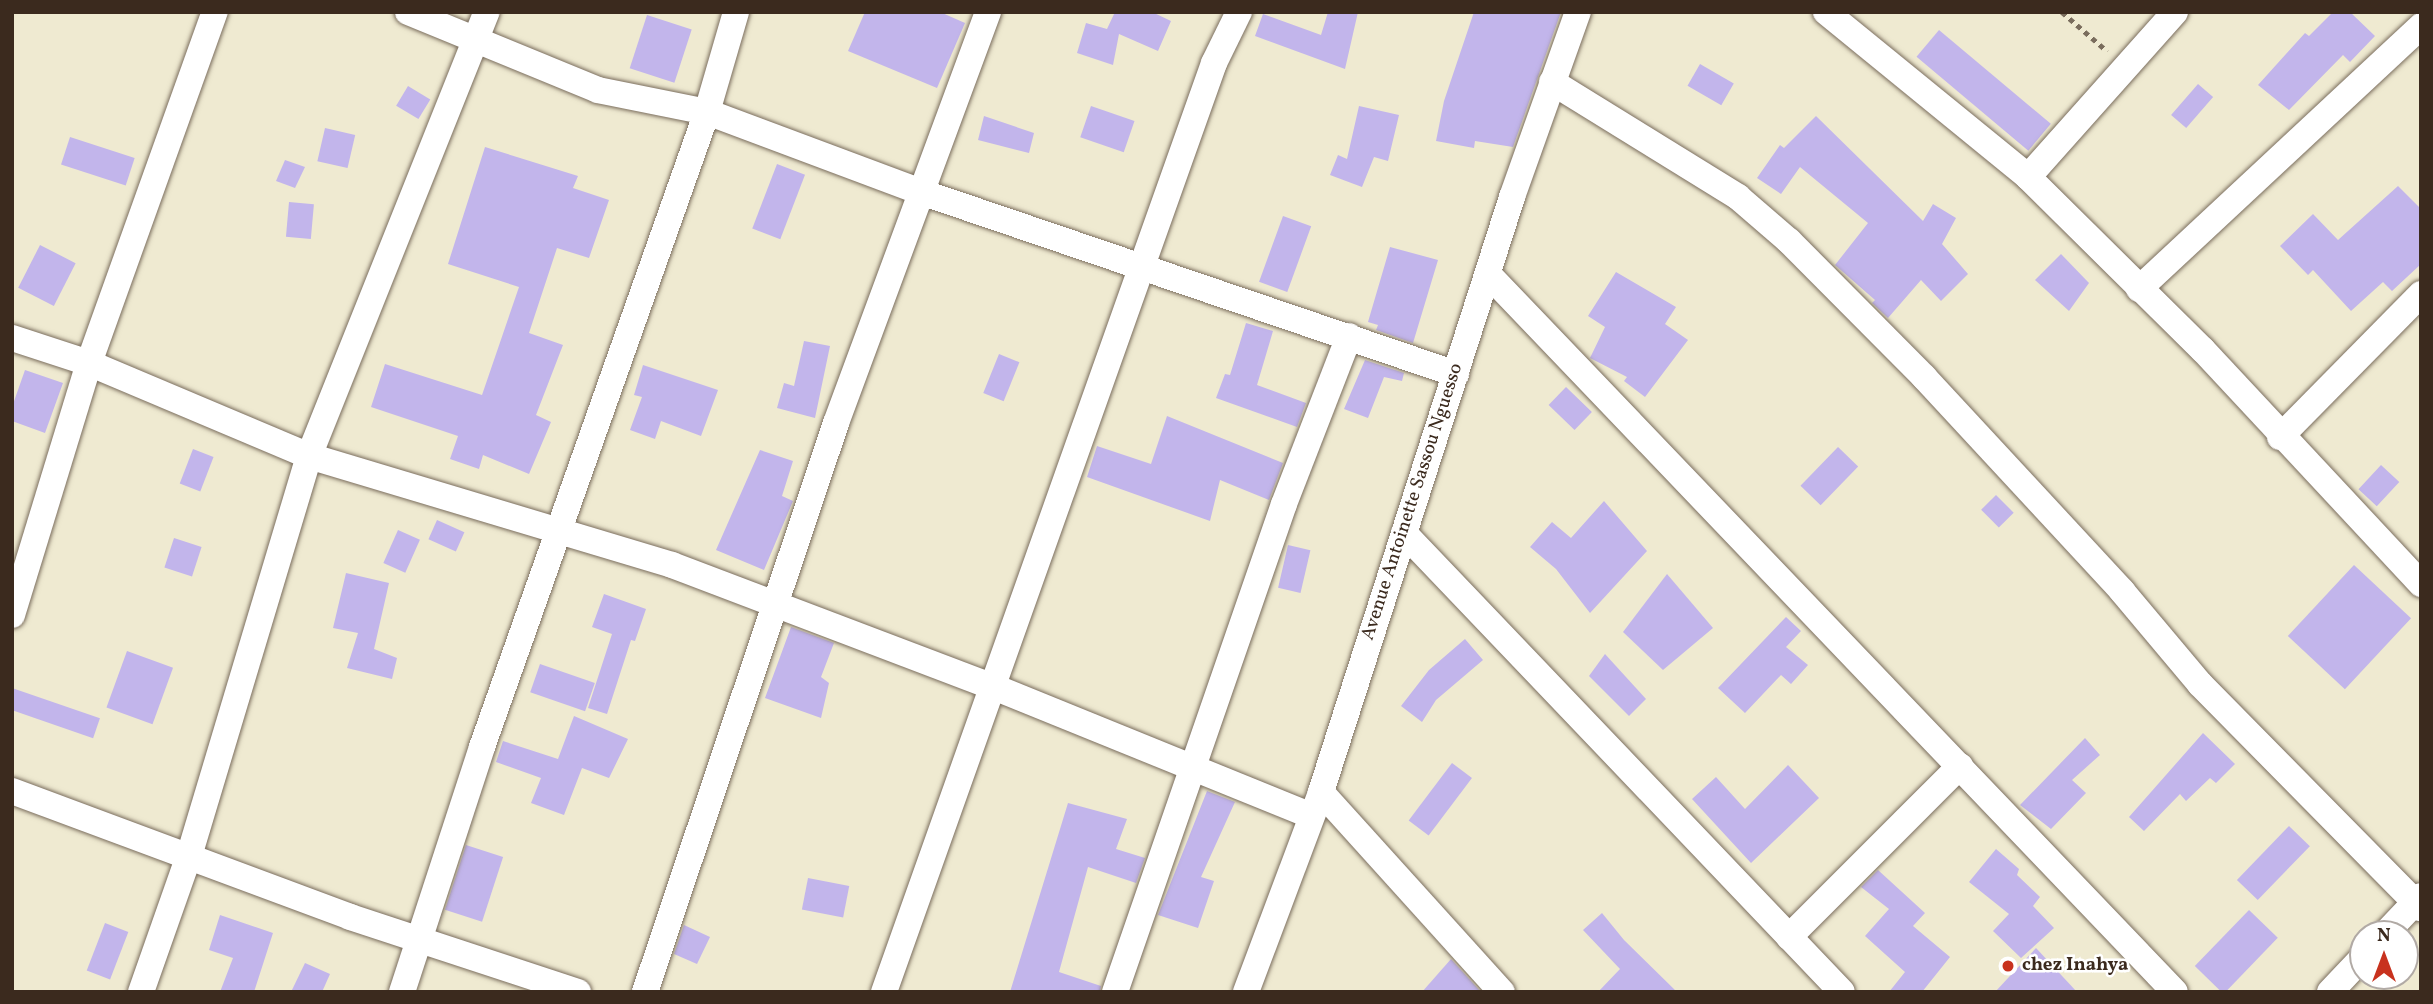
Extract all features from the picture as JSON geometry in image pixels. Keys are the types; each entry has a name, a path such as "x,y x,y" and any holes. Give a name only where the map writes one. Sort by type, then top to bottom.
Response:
{"street":[{"path":"12,615 89,363 215,12"},
{"path":"408,12 598,90 707,112 924,193 1144,265 1456,374"},
{"path":"141,992 189,856 309,456 487,12"},
{"path":"402,992 422,941 482,747 707,112 736,12"},
{"path":"645,992 776,607 835,423 924,193 988,12"},
{"path":"884,992 1214,63 1239,12"},
{"name":"Avenue Antoinette Sassou Nguesso","path":"1246,992 1315,803 1552,82 1578,12"},
{"path":"1826,12 2028,177 2203,350 2280,437 2346,500 2421,584"},
{"path":"2028,177 2175,12"},
{"path":"2139,289 2421,26"},
{"path":"1552,82 1738,197 1789,241 1933,387 2122,591 2200,684 2419,902 2400,920"},
{"path":"1489,275 2175,992"},
{"path":"2280,437 2421,294"},
{"path":"1115,992 1195,768 1284,504 1349,336"},
{"path":"12,338 89,363 309,456 560,528 672,565 776,607 994,687 1195,768 1315,803 1502,992"},
{"path":"1404,533 1842,992"},
{"path":"1789,937 1960,766"},
{"path":"12,791 422,941 578,992"},
{"path":"2330,992 2349,972"}],"path":[{"path":"2062,12 2126,67"}],"building":[{"path":"865,12 940,12 965,23 937,88 848,51"},
{"path":"1115,12 1152,12 1171,21 1158,51 1119,34 1113,65 1077,53 1086,23 1107,29"},
{"path":"1328,12 1358,12 1345,69 1255,36 1263,14 1321,35"},
{"path":"1474,12 1561,12 1513,147 1475,141 1474,148 1436,141 1444,101"},
{"path":"2333,12 2350,12 2375,36 2350,62 2343,55 2289,110 2258,85 2305,33 2309,36"},
{"path":"647,15 692,30 674,83 630,68"},
{"path":"1939,30 2051,124 2028,151 1917,57"},
{"path":"1700,64 1734,84 1721,105 1688,86"},
{"path":"2198,84 2213,97 2186,128 2171,115"},
{"path":"408,86 430,99 418,119 396,106"},
{"path":"1091,106 1134,121 1124,152 1080,137"},
{"path":"1359,106 1399,115 1388,161 1374,157 1362,187 1330,175 1338,155 1347,159"},
{"path":"984,116 1034,133 1029,153 978,140"},
{"path":"1816,116 1923,221 1933,204 1956,218 1942,244 1968,274 1941,301 1921,280 1888,318 1872,303 1875,300 1835,265 1868,223 1800,167 1781,194 1757,178 1780,145 1784,148"},
{"path":"325,128 355,135 348,168 317,161"},
{"path":"70,137 135,158 126,186 61,165"},
{"path":"485,147 578,176 573,188 609,200 589,258 557,248 529,333 563,345 536,415 551,422 529,474 483,455 479,469 450,459 458,436 371,407 385,364 482,395 519,287 448,264"},
{"path":"285,160 305,167 295,188 276,181"},
{"path":"777,164 805,175 780,239 752,228"},
{"path":"2398,186 2421,209 2421,264 2392,291 2383,282 2351,311 2313,270 2308,275 2280,246 2313,214 2338,240"},
{"path":"289,202 314,204 311,239 286,237"},
{"path":"1283,216 1311,226 1287,292 1259,282"},
{"path":"40,245 76,263 54,306 18,288"},
{"path":"1390,247 1438,260 1413,343 1376,330 1378,325 1368,322"},
{"path":"2061,254 2089,283 2069,311 2035,280"},
{"path":"1616,272 1676,307 1665,324 1688,340 1645,397 1624,381 1627,377 1590,358 1605,327 1588,316"},
{"path":"1246,323 1273,331 1257,385 1306,403 1297,427 1216,398 1225,374 1230,375"},
{"path":"804,341 830,346 815,418 777,408 784,383 794,386"},
{"path":"999,354 1019,362 1004,401 983,393"},
{"path":"1365,360 1404,373 1402,381 1384,377 1368,418 1344,409"},
{"path":"643,365 718,390 701,436 661,421 655,439 630,430 642,397 634,395"},
{"path":"25,370 63,383 45,433 12,421 12,407"},
{"path":"1566,387 1592,412 1575,430 1549,405"},
{"path":"1167,416 1283,463 1269,500 1220,480 1210,521 1087,477 1097,446 1151,464"},
{"path":"1838,447 1858,466 1821,505 1800,486"},
{"path":"193,449 214,457 200,491 180,484"},
{"path":"760,450 793,461 782,496 793,501 764,570 716,550"},
{"path":"2381,465 2399,482 2377,506 2358,489"},
{"path":"1996,495 2014,513 1999,528 1981,510"},
{"path":"1604,501 1647,551 1590,613 1556,569 1530,547 1552,522 1571,538"},
{"path":"437,520 464,532 456,551 428,539"},
{"path":"398,530 420,540 405,573 383,563"},
{"path":"174,538 202,547 192,576 164,567"},
{"path":"1288,545 1310,550 1301,593 1278,588"},
{"path":"2354,565 2411,618 2345,689 2288,636"},
{"path":"346,573 389,583 374,649 397,658 392,679 347,668 358,633 333,628"},
{"path":"1667,574 1713,628 1663,670 1623,632"},
{"path":"604,594 646,609 635,641 631,640 607,714 588,708 612,634 592,627"},
{"path":"1786,617 1801,631 1786,647 1808,665 1791,684 1781,675 1745,713 1718,688"},
{"path":"791,627 834,643 821,677 829,683 821,718 765,698"},
{"path":"1465,639 1483,660 1436,700 1422,722 1401,706 1429,670"},
{"path":"127,651 173,668 153,724 106,707"},
{"path":"1605,654 1646,699 1629,716 1589,676"},
{"path":"540,664 595,683 585,711 530,692"},
{"path":"12,688 100,718 93,738 12,710"},
{"path":"574,716 628,739 609,778 582,768 564,815 531,803 541,778 496,762 503,741 558,759"},
{"path":"2203,733 2235,764 2216,783 2210,778 2186,801 2180,794 2144,831 2129,817"},
{"path":"2085,738 2100,755 2072,780 2086,793 2051,829 2020,805"},
{"path":"1452,763 1472,778 1429,836 1409,821"},
{"path":"1788,765 1819,798 1751,863 1692,799 1716,777 1745,809"},
{"path":"1207,791 1235,802 1201,877 1214,881 1198,928 1158,915"},
{"path":"1068,803 1127,819 1116,849 1145,858 1136,883 1088,867 1059,972 1101,986 1100,992 1010,992"},
{"path":"2289,826 2310,846 2258,900 2237,880"},
{"path":"466,845 503,857 482,922 445,910"},
{"path":"1996,849 2019,869 2017,875 2040,897 2033,906 2054,928 2021,958 1993,931 2009,914 1969,882"},
{"path":"1878,870 1925,913 1913,926 1950,957 1922,992 1889,992 1905,972 1865,936 1889,909 1861,887"},
{"path":"808,878 849,886 843,917 802,909"},
{"path":"2249,910 2278,938 2225,992 2222,992 2195,966"},
{"path":"1602,913 1624,940 1677,992 1598,992 1620,969 1583,930"},
{"path":"220,915 273,933 254,992 220,992 233,958 209,950"},
{"path":"105,923 128,932 110,980 87,971"},
{"path":"684,925 710,937 697,964 674,954"},
{"path":"2036,948 2077,992 1995,992"},
{"path":"1451,959 1481,992 1422,992"},
{"path":"305,963 330,974 322,992 291,992"}],"place":[{"name":"chez Inahya","path":"2008,966"}]}
